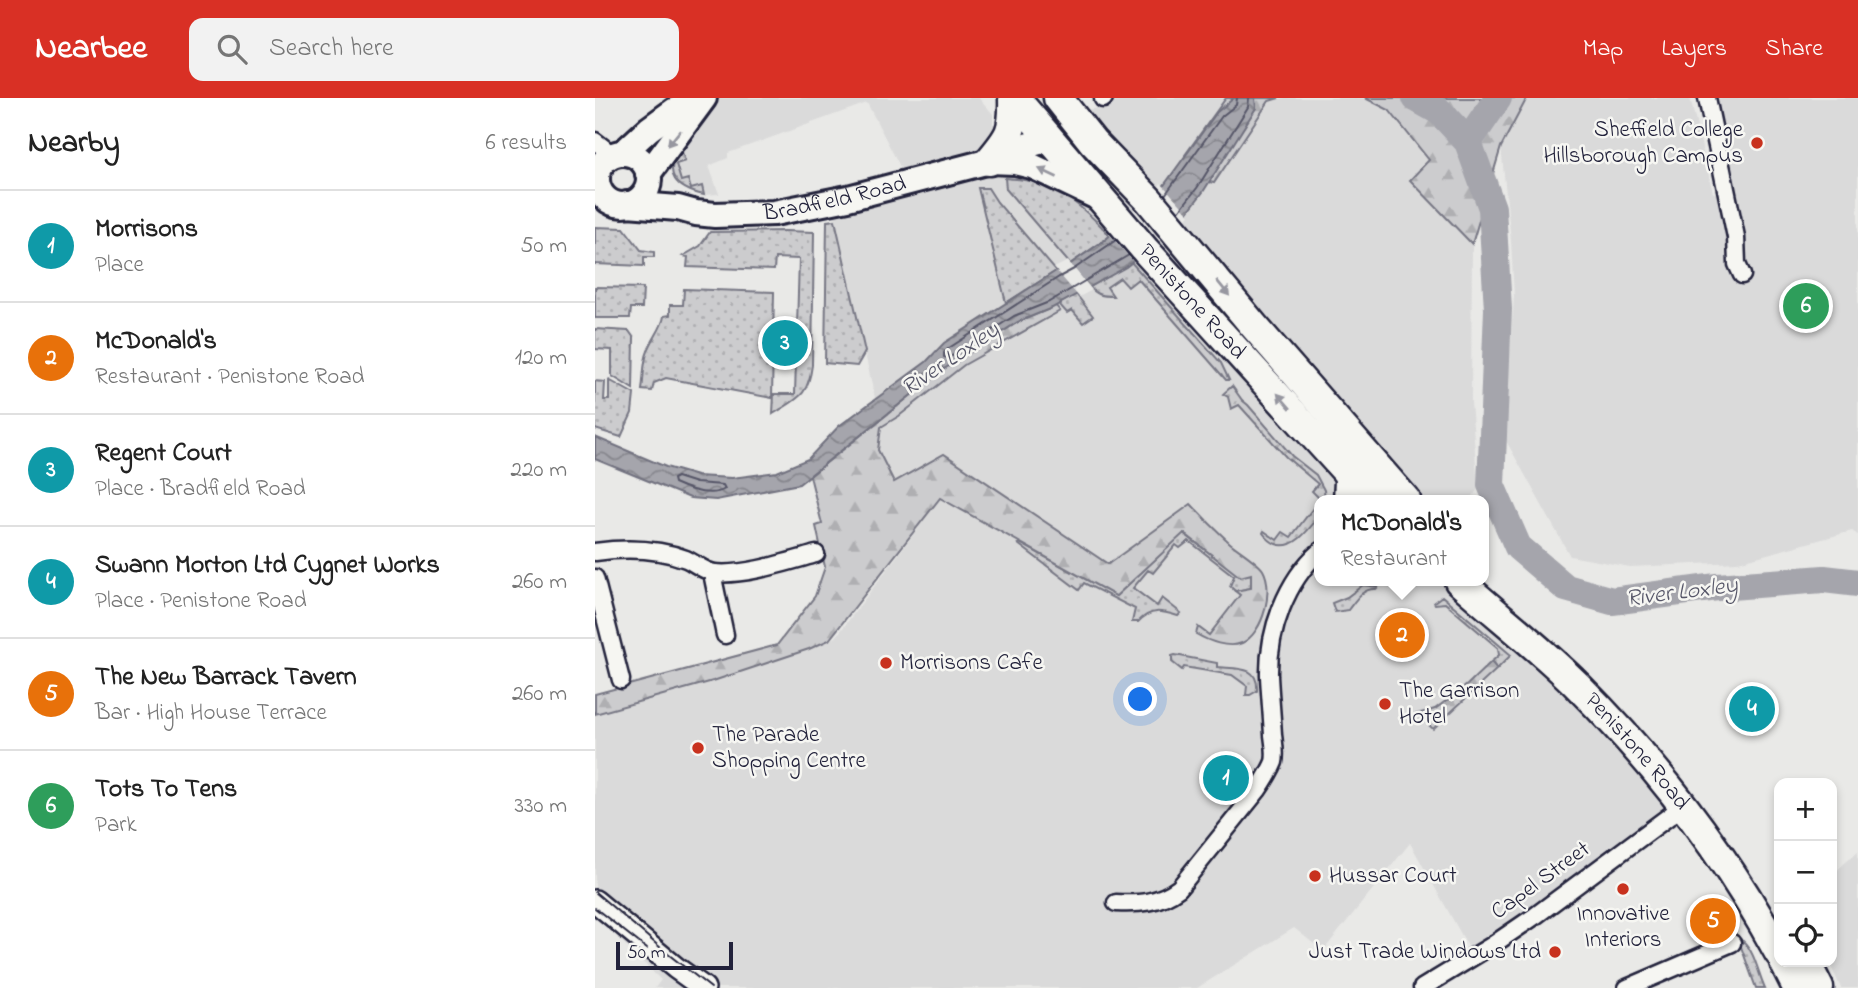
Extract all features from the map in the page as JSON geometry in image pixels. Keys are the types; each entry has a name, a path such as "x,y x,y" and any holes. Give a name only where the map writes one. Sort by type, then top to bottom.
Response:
{"highway":[{"name":"Penistone Road","path":"1014,98 1146,251 1351,456 1400,495"},
{"path":"989,161 1008,139 1014,117 1014,98"},
{"name":"Penistone Road","path":"1058,98 1093,142 1149,200 1254,326 1341,424 1351,456 1370,495"},
{"path":"1050,139 1093,142"},
{"path":"1351,456 1367,471 1381,495"},
{"name":"Penistone Road","path":"1489,584 1608,692 1703,800 1774,906"},
{"name":"Penistone Road","path":"1465,586 1577,685 1634,744 1733,876 1774,945"},
{"path":"1786,967 1797,988"},
{"path":"1808,967 1819,988"}],"main road":[{"path":"702,100 649,178 641,197 635,202 611,202 604,197 597,181 604,159 675,110 702,100"},
{"path":"989,161 1015,149 1050,139"},
{"name":"Bradfield Road","path":"604,159 632,154 640,159 646,166 649,178 678,208"},
{"path":"989,161 1031,166 1102,200"},
{"name":"Bradfield Road","path":"611,202 678,208 716,215 774,213 848,198 989,161"}],"street":[{"path":"1707,98 1736,237 1737,264 1742,275"},
{"path":"1342,495 1343,481 1351,456"},
{"path":"595,552 619,549 653,551 685,559 712,573 732,573 816,554"},
{"path":"1116,903 1154,902 1179,888 1267,776 1275,760 1269,674 1274,637 1278,619 1297,576 1314,556"},
{"path":"712,573 725,635"},
{"path":"595,578 621,680"},
{"name":"Capel Street","path":"1422,988 1535,916 1683,806"},
{"path":"595,901 704,988"},
{"path":"1627,988 1732,943"},
{"path":"1664,971 1670,988"}],"shaded area":[{"path":"684,98 979,98 993,114 993,124 1098,108 1118,98 1226,98 1185,155 1214,183 1269,101 1279,98 1365,98 1389,110 1429,160 1411,180 1472,244 1471,402 1478,489 1474,495 1314,495 1314,586 1476,586 1691,808 1470,950 1410,843 1323,951 1294,928 1197,988 655,988 661,980 595,915 595,714 713,681 809,649 836,637 919,527 839,426 875,398 830,199 906,178 867,103 728,153 728,158 709,166 719,194 695,193 678,183 672,175 674,158 695,132"},
{"path":"1527,98 1690,98 1713,193 1735,188 1716,98 1858,98 1858,535 1852,531 1738,562 1630,567 1570,556 1504,437 1514,296 1501,147"},
{"path":"1858,851 1858,988 1841,988 1831,967 1837,967 1837,870"}],"green space":[{"path":"1226,98 1279,98 1269,101 1214,183 1186,176 1185,155"},
{"path":"1365,98 1527,98 1501,147 1472,244 1410,180 1429,160 1389,110"},
{"path":"681,149 685,161 676,164 681,181 688,179 691,189 702,186 704,195 686,189 672,173 675,158"},
{"path":"1005,178 1052,187 1079,206 1110,236 1070,264 1006,189"},
{"path":"978,188 988,188 1056,271 1006,303"},
{"path":"835,220 865,352 857,366 825,363 827,221"},
{"path":"595,227 624,228 641,250 654,252 654,257 644,257 644,266 595,264"},
{"path":"710,232 814,232 812,365 808,384 800,396 773,414 774,394 795,394 799,259 775,258 774,270 687,267 688,257 683,256 700,246"},
{"path":"1131,262 1221,363 1229,380 1226,380 1138,279 1128,287 1120,278 1107,287 1113,296 1100,294 1090,287"},
{"path":"595,287 643,288 642,308 631,308 630,318 595,318"},
{"path":"684,289 774,292 772,398 666,378 654,383 652,391 642,390 645,360 650,347 664,316 670,315 670,305 683,305"},
{"path":"1076,294 1093,316 1083,323 1072,310 1067,313 1059,304"},
{"path":"1056,306 1060,311 964,365 881,427 878,450 894,482 944,454 1108,564 1191,504 1229,542 1263,570 1267,588 1265,610 1250,638 1236,645 1224,645 1196,634 1198,627 1209,635 1240,595 1235,591 1251,588 1251,574 1240,577 1184,533 1116,596 940,498 829,640 713,681 595,714 595,694 777,645 815,596 825,567 816,526 822,524 810,476 944,369 1018,322"},
{"path":"595,329 629,331 634,338 633,389 612,376 612,350 595,349"},
{"path":"609,380 634,394 632,413 621,437 595,429 595,381 605,382 604,400 609,400"},
{"path":"1232,386 1292,456 1316,475 1324,495 1316,495 1312,491 1318,484 1286,457 1239,405 1231,409 1228,397 1223,394"},
{"path":"1314,507 1314,522 1295,541 1276,544 1263,533 1264,531 1277,540 1283,532 1291,537"},
{"path":"1183,533 1240,576 1251,574 1251,588 1235,591 1230,586 1234,576 1189,541 1180,548 1176,545 1153,573 1148,570 1133,588 1157,606 1162,598 1181,613 1178,616 1152,613 1138,622 1132,622 1135,609 1084,583 1079,590 1018,544 1116,596"},
{"path":"1362,586 1378,587 1363,593 1348,610 1335,612 1332,603 1347,597"},
{"path":"1442,596 1511,655 1497,669 1491,662 1499,655 1498,648 1445,603 1435,604"},
{"path":"1172,656 1217,663 1217,667 1245,670 1254,677 1257,691 1246,695 1247,686 1232,675 1184,667 1182,670 1172,662"},
{"path":"1491,662 1497,669 1433,729 1417,714 1435,709 1467,685"},
{"path":"1743,941 1753,957 1765,988 1756,988 1740,944"}],"water":[{"name":"River Loxley","path":"1234,98 1255,98 1256,108 1203,192 1186,214 1146,251 1126,267 1052,308 1018,322 944,369 799,484 716,500 690,498 595,459 595,437 666,467 697,476 732,478 777,472 808,459 839,426 926,362 944,343 1105,240 1162,188 1217,112"}],"pier":[{"path":"1161,183 1190,215 1135,264 1108,233"},
{"path":"1068,261 1092,290 1079,297 1054,268"}],"waterway":[{"name":"River Loxley","path":"1416,98 1439,111 1468,142 1492,208 1498,309 1491,485 1518,547 1566,588 1612,601 1717,587 1824,579 1858,583"},
{"name":"River Loxley","path":"1468,142 1498,98"}],"tram line":[{"path":"595,892 711,988"},
{"path":"595,908 647,949"}],"place":[{"name":"Sheffield College Hillsborough Campus","path":"1757,143"},
{"name":"Tots To Tens","path":"1806,306"},
{"name":"Regent Court","path":"785,343"},
{"name":"McDonald's","path":"1402,635"},
{"name":"Morrisons Cafe","path":"886,663"},
{"name":"The Garrison Hotel","path":"1385,704"},
{"name":"Swann Morton Ltd Cygnet Works","path":"1752,709"},
{"name":"The Parade Shopping Centre","path":"698,748"},
{"name":"Morrisons","path":"1226,778"},
{"name":"Hussar Court","path":"1315,876"},
{"name":"Innovative Interiors","path":"1623,889"},
{"name":"The New Barrack Tavern","path":"1713,921"},
{"name":"Just Trade Windows Ltd","path":"1555,952"}]}
